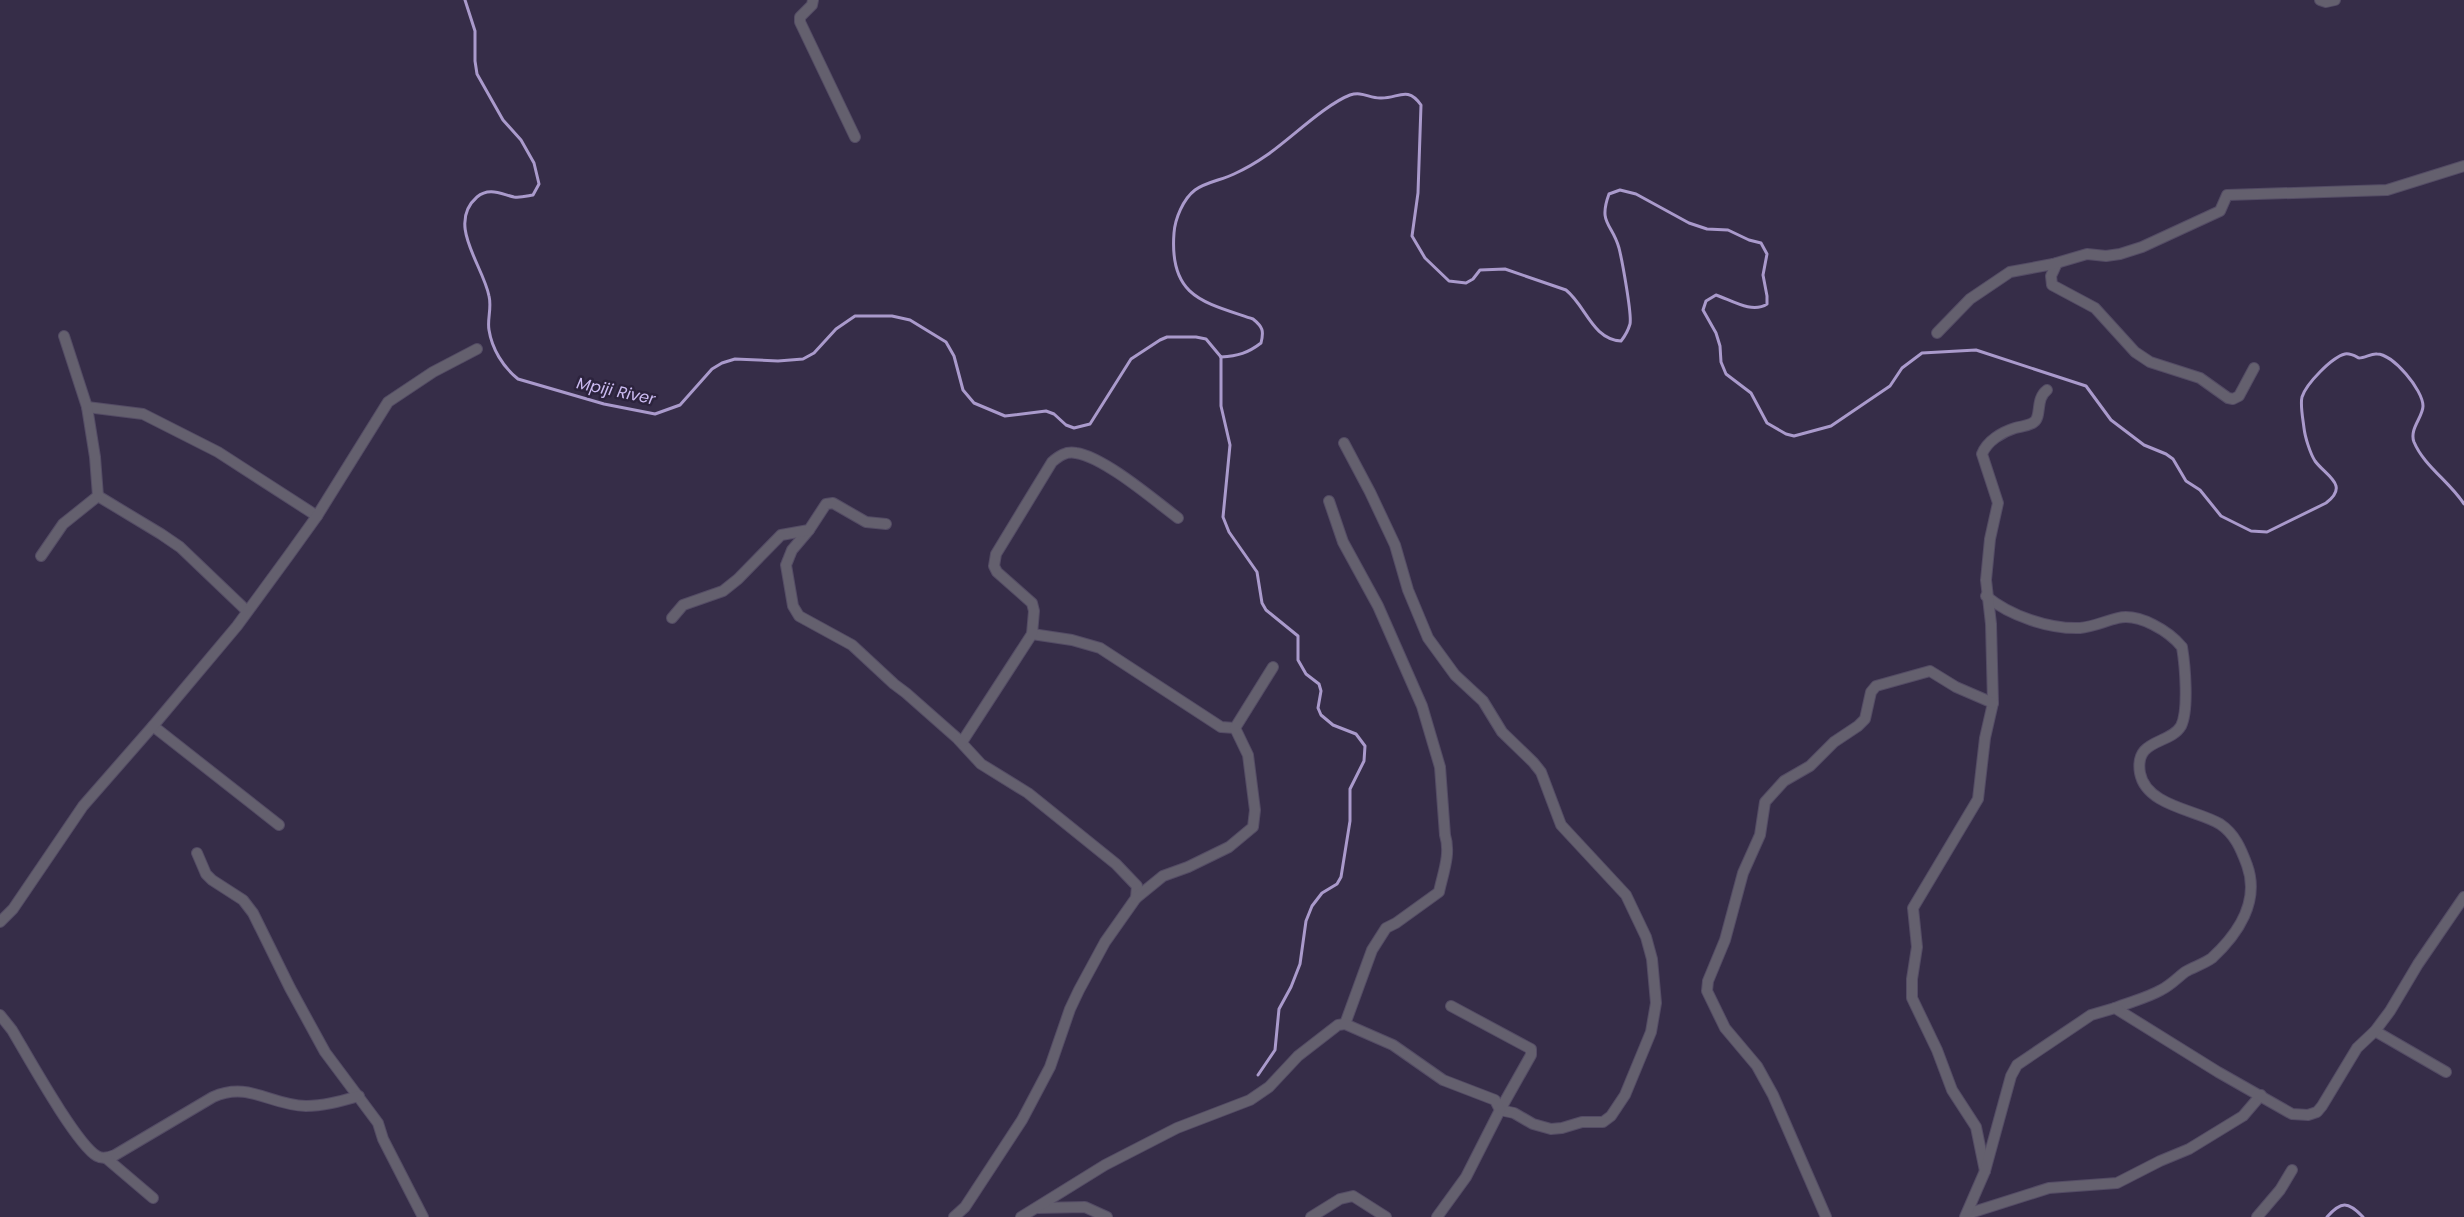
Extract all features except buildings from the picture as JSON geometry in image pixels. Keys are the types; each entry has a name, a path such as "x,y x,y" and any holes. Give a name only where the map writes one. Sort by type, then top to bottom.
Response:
{"street":[{"path":"813,0 812,5 800,17 800,22 855,137"},
{"path":"2320,0 2326,2 2335,0"},
{"path":"1937,333 1970,299 2010,272 2057,263 2088,254 2110,256 2142,247 2220,211 2227,195 2388,190 2464,166"},
{"path":"2057,263 2052,276 2052,285 2095,308 2135,352 2150,362 2200,378 2228,398 2233,399 2239,396 2254,368"},
{"path":"64,336 87,407 95,457 98,496"},
{"path":"0,922 13,909 83,806 153,726 248,611 317,516 388,402 433,372 477,348"},
{"path":"1985,1172 1976,1128 1952,1090 1937,1050 1912,998 1912,978 1917,947 1912,913 1913,908 1978,800 1985,738 1993,703 1991,624 1986,596 1988,553 1998,503 1982,454 1985,447 1994,438 2010,430 2035,422 2038,418 2040,398 2047,390"},
{"path":"87,407 143,414 218,452 317,516"},
{"path":"1344,443 1395,545 1408,590 1428,638 1455,675 1483,701 1502,732 1533,762 1540,772 1561,825 1626,895 1646,937 1652,959 1656,1003 1651,1032 1625,1095 1611,1116 1603,1122 1582,1122 1551,1129 1533,1124 1514,1113 1500,1110"},
{"path":"962,742 1032,634 1034,611 1032,603 997,572 994,566 996,554 1058,457 1064,453 1076,453 1093,459 1178,518"},
{"path":"41,556 63,524 98,496"},
{"path":"98,496 180,547 248,611"},
{"path":"1330,501 1343,542 1378,606 1422,706 1440,767 1445,835 1448,844 1447,858 1439,892 1386,928 1372,950 1345,1024"},
{"path":"886,524 866,522 833,503 826,504 809,530 792,550 786,565 793,606 799,616 852,645 962,742 981,764 1028,793 1116,864 1137,886 1136,898"},
{"path":"672,618 684,605 722,591 738,579 781,534 809,530"},
{"path":"1966,1216 1985,1172 2011,1076 2017,1065 2091,1015 2159,991 2175,982 2186,972 2212,958 2242,922 2250,901 2248,869 2238,843 2230,832 2220,824 2165,801 2148,790 2140,773 2142,755 2147,748 2152,743 2176,732 2182,722 2186,683 2182,647 2170,635 2143,621 2120,617 2080,628 2061,626 2031,620 1996,604 1986,596"},
{"path":"1032,634 1072,640 1100,648 1222,727 1235,728"},
{"path":"1235,728 1273,667"},
{"path":"1826,1217 1769,1088 1746,1050 1724,1028 1707,991 1708,981 1725,940 1743,873 1760,835 1763,806 1784,781 1810,766 1834,742 1865,719 1871,692 1876,686 1884,682 1930,671 1956,687 1993,703"},
{"path":"153,726 279,825"},
{"path":"954,1217 965,1207 1022,1120 1050,1067 1078,990 1105,942 1136,898 1163,876 1188,867 1229,847 1253,828 1255,810 1248,755 1235,728"},
{"path":"197,853 206,874 243,900 253,913 290,988 325,1052 378,1123 383,1138 424,1217"},
{"path":"2115,1008 2218,1072 2292,1114 2308,1116 2317,1112 2357,1048 2375,1031 2464,897"},
{"path":"1437,1217 1466,1177 1531,1055 1531,1048 1451,1006"},
{"path":"0,1015 12,1030 78,1138 97,1156 106,1158 153,1198"},
{"path":"1021,1217 1105,1165 1169,1132 1250,1100 1269,1087 1298,1056 1338,1025 1345,1024 1393,1045 1443,1080 1495,1100 1500,1110"},
{"path":"2375,1031 2446,1072"},
{"path":"106,1158 115,1155 228,1090 241,1090 285,1103 306,1106 331,1104 359,1096"},
{"path":"1966,1216 2049,1188 2117,1183 2125,1180 2160,1161 2189,1149 2228,1126 2247,1112 2261,1095"},
{"path":"2258,1217 2280,1190 2292,1170"},
{"path":"1311,1217 1340,1198 1353,1196 1386,1217"},
{"path":"1037,1208 1085,1207 1107,1217"}],"waterway":[{"name":"Mpiji River","path":"465,0 475,31 477,74 503,120 521,140 534,163 539,184 533,195 514,197 486,192 477,197 468,208 465,219 469,245 489,296 490,337 503,363 518,379 604,404 655,414 680,405 712,369 722,363 735,359 778,361 803,359 814,353 836,329 855,316 892,316 910,320 946,342 954,356 963,390 974,403 1005,416 1046,411 1054,414 1066,425 1074,428 1090,424 1131,359 1160,340 1167,337 1206,339 1221,357"},
{"path":"1221,357 1247,352 1261,343 1262,330 1253,319 1205,301 1193,294 1184,284 1177,271 1174,254 1174,233 1183,204 1199,187 1247,168 1330,106 1350,95 1362,94 1386,98 1407,94 1416,99 1421,105 1418,193 1412,236 1425,258 1449,281 1466,283 1473,279 1480,270 1505,269 1566,290 1579,304 1596,328 1611,339 1621,341 1630,324 1630,310 1619,248 1605,218 1609,194 1620,190 1636,194 1689,223 1707,229 1728,230 1749,240 1761,243 1767,254 1763,275 1767,304 1755,308 1748,307 1716,295 1706,301 1703,310 1716,333 1720,346 1721,362 1726,374 1751,393 1767,423 1786,434 1794,436 1831,426 1890,386 1902,368 1922,353 1976,350 2086,386 2111,420 2144,445 2173,459 2186,481 2200,490 2221,516 2251,531 2267,532 2326,503 2333,497 2336,491 2334,481 2315,461 2308,445 2301,408 2304,392 2320,372 2340,356 2349,354 2359,358 2377,354 2384,356 2399,366 2418,391 2423,406 2413,432 2414,442 2424,459 2452,488 2464,504"},
{"path":"1221,357 1221,406 1230,445 1223,517 1229,532 1257,572 1262,603 1266,610 1298,636 1298,660 1306,674 1319,684 1321,691 1318,708 1321,715 1333,725 1356,734 1365,746 1364,761 1350,789 1350,821 1341,877 1337,884 1322,893 1312,906 1306,921 1300,964 1291,987 1279,1009 1275,1050 1258,1075"},
{"path":"2327,1217 2336,1208 2345,1205 2353,1208 2363,1217"}]}
